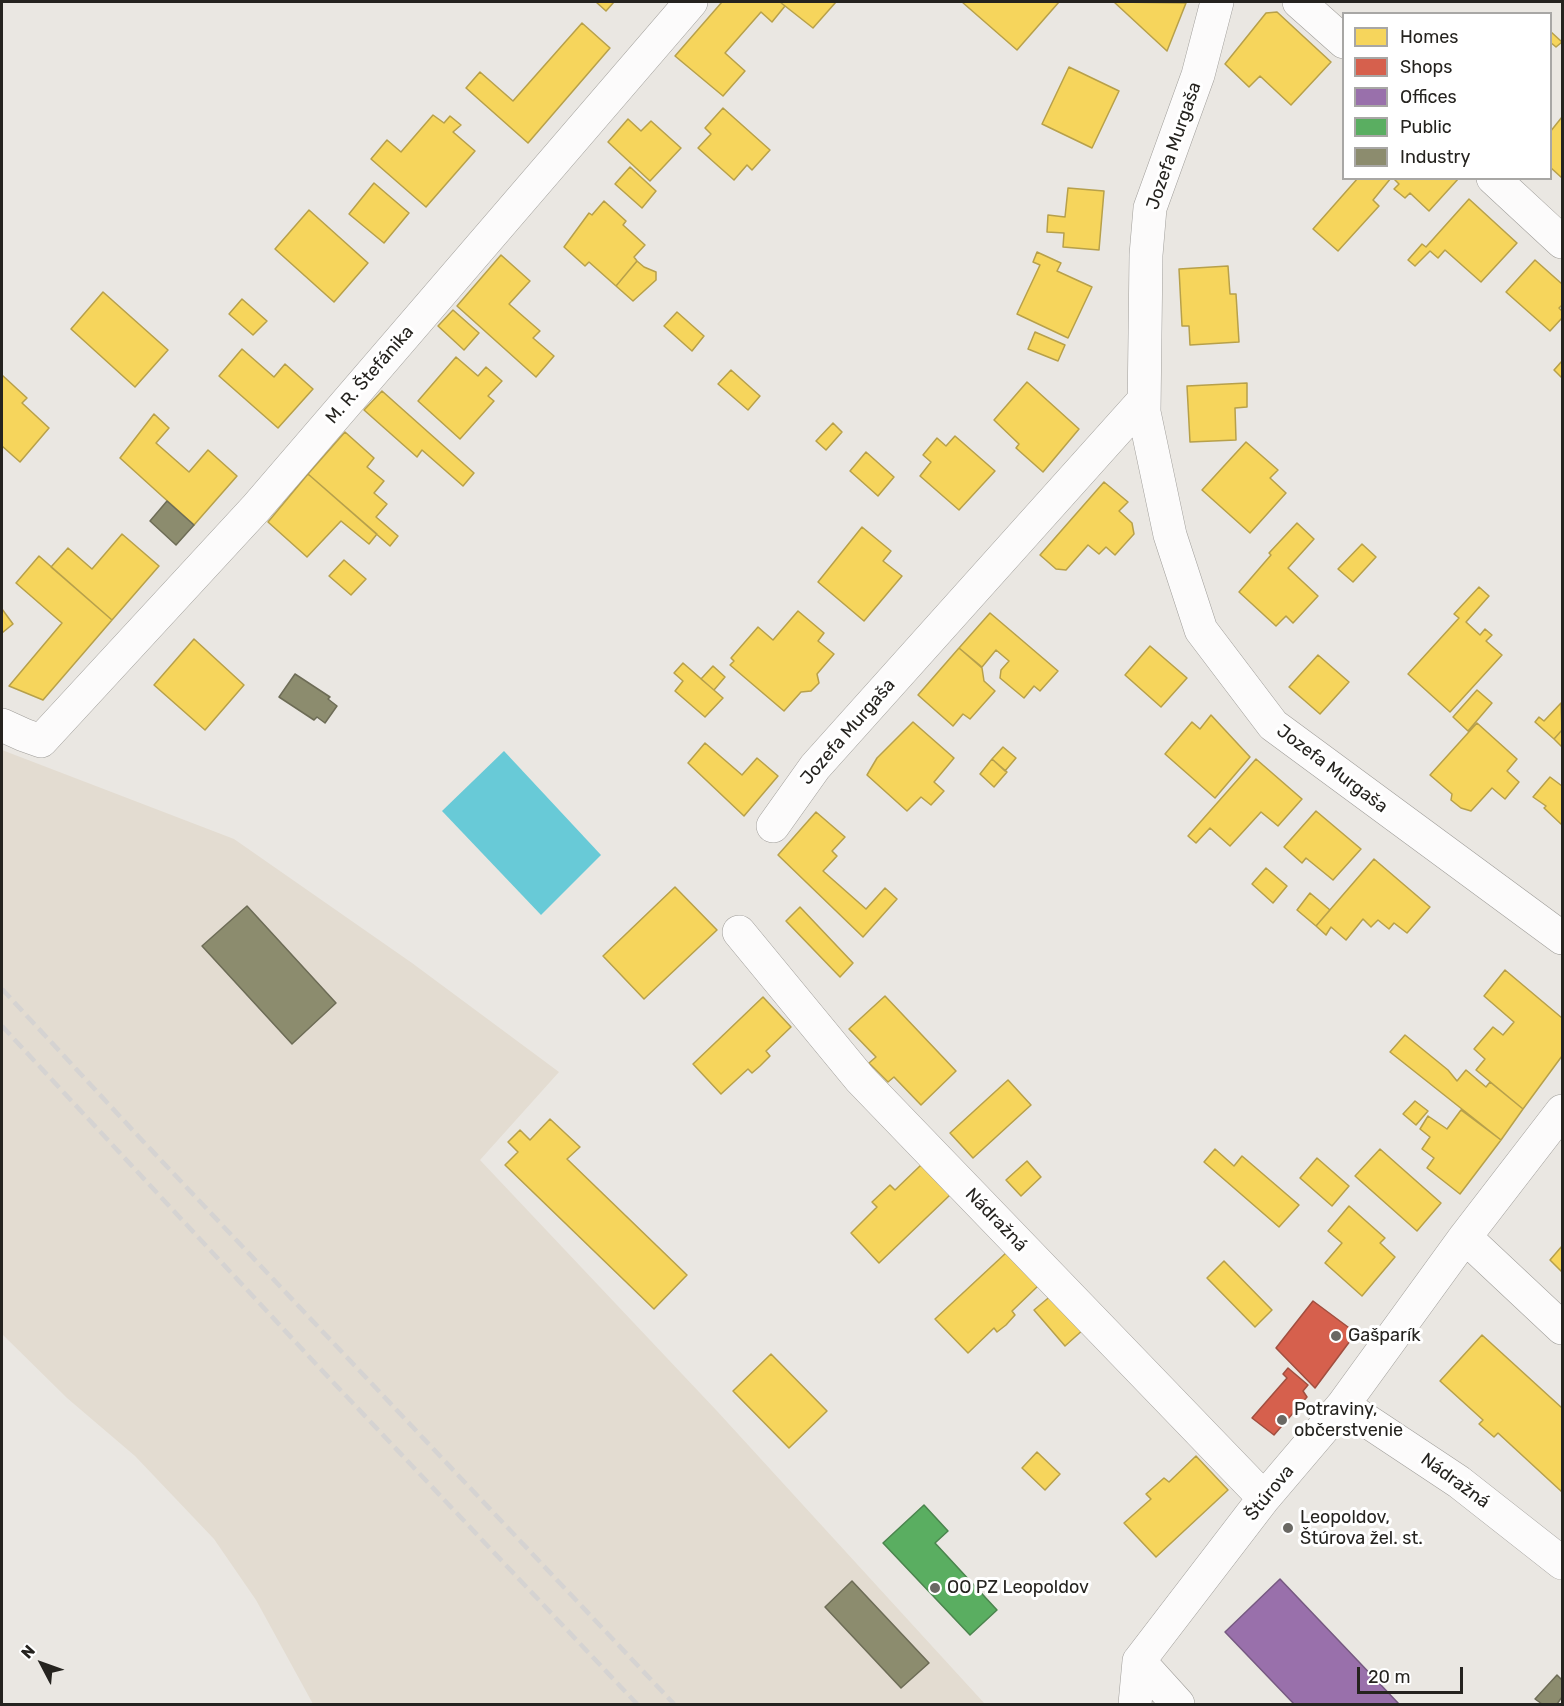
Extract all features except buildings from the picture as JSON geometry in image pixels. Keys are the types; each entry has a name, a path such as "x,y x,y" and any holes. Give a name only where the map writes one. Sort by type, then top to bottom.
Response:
{"street":[{"name":"M. R. Štefánika","path":"2,725 41,741 256,508 691,2"},
{"name":"Jozefa Murgaša","path":"1216,2 1198,75 1150,208 1146,255 1144,412 1170,535 1201,630 1273,725 1563,938"},
{"path":"1299,2 1342,40"},
{"path":"1495,180 1563,242"},
{"name":"Jozefa Murgaša","path":"773,826 815,767 1144,400"},
{"name":"Nádražná","path":"739,932 860,1079 1264,1498"},
{"name":"Štúrova","path":"1139,1661 1264,1498 1343,1405 1465,1237 1563,1111"},
{"path":"1465,1237 1563,1328"},
{"name":"Nádražná","path":"1343,1405 1459,1482 1563,1563"},
{"path":"1135,1704 1139,1661"},
{"path":"1139,1661 1178,1704"}],"shaded area":[{"path":"2,750 234,839 412,963 559,1072 480,1160 717,1411 985,1704 313,1704 256,1600 214,1539 135,1456 67,1398 2,1334"}],"water":[{"path":"504,751 601,855 541,915 442,811"}],"railway":[{"path":"2,989 674,1704"},
{"path":"2,1026 315,1363 637,1704"}],"place":[{"name":"Gašparík","path":"1336,1336"},
{"name":"Potraviny, občerstvenie","path":"1282,1420"},
{"name":"Leopoldov, Štúrova žel. st.","path":"1288,1528"},
{"name":"OO PZ Leopoldov","path":"935,1588"}]}
